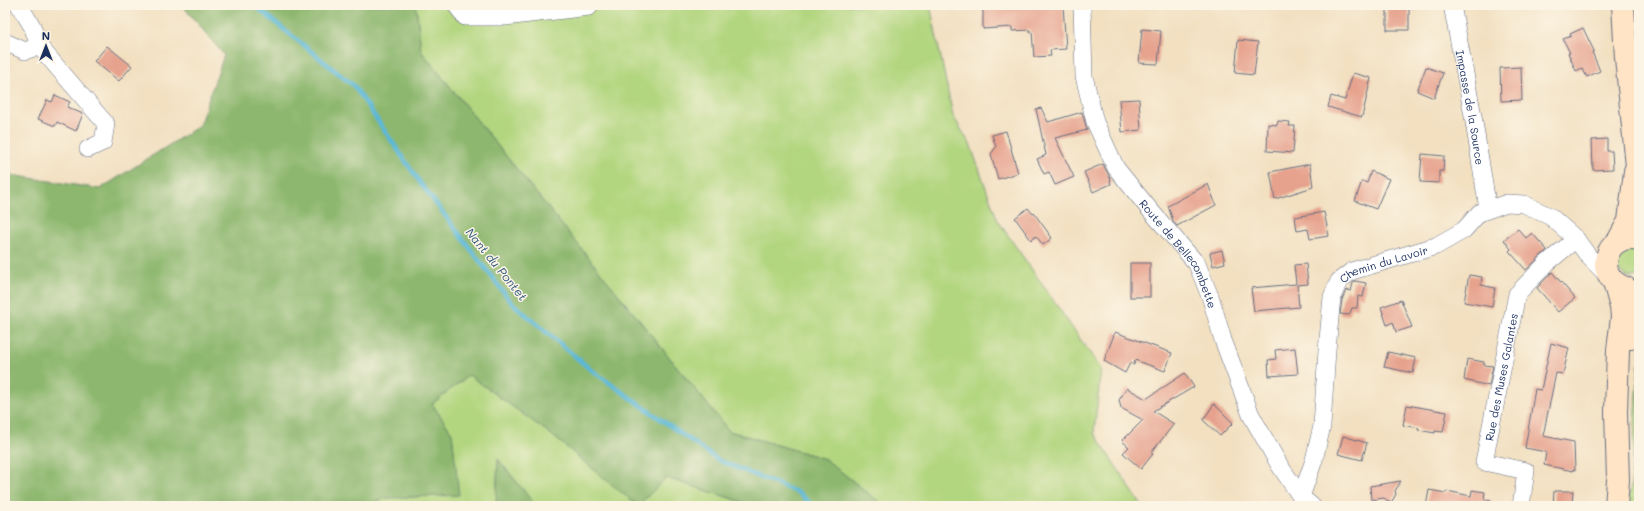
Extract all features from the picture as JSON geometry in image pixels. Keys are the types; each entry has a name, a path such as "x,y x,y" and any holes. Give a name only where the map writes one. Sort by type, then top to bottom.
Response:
{"main road":[{"path":"1623,5 1626,58 1639,186"},
{"path":"1616,506 1618,480 1618,350 1622,317 1621,307 1612,280 1606,268 1606,258 1623,242 1629,221 1636,164"},
{"path":"1612,280 1626,288 1639,287"},
{"path":"1617,400 1639,301"}],"street":[{"path":"19,5 32,26 39,46 106,124 103,142 88,149"},
{"path":"456,5 465,17 505,17 589,8"},
{"name":"Route de Bellecombette","path":"1082,5 1084,76 1095,122 1116,168 1197,264 1211,298 1223,340 1251,415 1280,466 1306,503"},
{"name":"Impasse de la Source","path":"1452,5 1473,116 1488,209"},
{"path":"5,42 25,51 39,46"},
{"name":"Chemin du Lavoir","path":"1306,503 1322,426 1332,296 1339,280 1352,271 1436,246 1464,230 1479,213 1507,203 1524,204 1551,217 1576,239 1589,257 1612,280"},
{"name":"Chemin du Lavoir","path":"1576,239 1596,246 1623,242"},
{"name":"Rue des Muses Galantes","path":"1520,506 1526,471 1484,462 1517,294 1547,263 1576,239"}],"green space":[{"path":"182,5 416,5 421,51 729,431 825,459 884,506 756,506 666,478 638,506 548,432 469,375 432,404 452,433 459,495 386,498 366,506 5,506 5,174 100,189 199,126 224,55"},
{"path":"416,5 930,5 953,116 970,144 998,221 1101,369 1094,433 1142,506 884,506 825,459 729,431 421,51"},
{"path":"1627,249 1639,251 1639,275 1634,277 1624,275 1617,268 1616,264 1616,259"},
{"path":"1639,364 1639,506 1627,506 1631,487"},
{"path":"469,375 548,432 666,478 756,506 536,506 498,459 496,506 366,506 386,498 458,495 452,433 432,404"},
{"path":"498,459 536,506 496,506"}],"building":[{"path":"1007,5 1020,5 1020,7 1063,5 1066,49 1050,50 1051,56 1034,57 1032,32 1030,33 1030,30 1012,31 1012,27 983,29 983,10 1007,7"},
{"path":"1395,5 1409,5 1409,30 1387,30 1387,9 1395,9"},
{"path":"1583,28 1594,51 1592,52 1600,71 1587,77 1582,68 1576,71 1568,53 1570,53 1563,39 1571,36 1570,34"},
{"path":"1142,29 1161,31 1158,64 1139,63"},
{"path":"1238,40 1258,42 1254,75 1235,73"},
{"path":"107,46 132,66 119,81 94,61"},
{"path":"1426,67 1443,73 1434,98 1417,91"},
{"path":"1521,67 1522,100 1501,101 1500,68"},
{"path":"1353,73 1371,78 1362,117 1328,107 1331,96 1345,100"},
{"path":"55,95 70,102 67,107 83,114 76,131 57,122 55,126 38,119 47,100 52,102"},
{"path":"1139,99 1141,130 1122,132 1119,100"},
{"path":"1041,108 1048,122 1082,112 1087,130 1055,138 1074,177 1055,185 1049,172 1044,174 1037,159 1046,155 1036,109"},
{"path":"1278,121 1290,122 1289,126 1295,126 1293,153 1267,151 1268,124 1277,125"},
{"path":"1006,131 1018,173 998,179 991,154 996,147 992,135"},
{"path":"1607,139 1607,151 1612,151 1613,169 1593,170 1592,140"},
{"path":"1422,154 1444,156 1443,171 1439,171 1439,183 1420,182"},
{"path":"1103,164 1111,180 1111,184 1093,192 1084,172"},
{"path":"1310,164 1313,187 1275,199 1270,172"},
{"path":"1371,171 1389,179 1376,209 1355,201 1362,181 1367,183"},
{"path":"1208,184 1216,205 1177,226 1173,221 1168,206"},
{"path":"1028,208 1033,214 1034,213 1052,238 1043,245 1036,236 1031,240 1015,218"},
{"path":"1324,212 1329,236 1310,239 1308,229 1297,231 1295,217"},
{"path":"1518,229 1526,238 1532,233 1547,250 1526,270 1509,251 1511,249 1504,240"},
{"path":"1222,250 1225,263 1213,266 1210,253"},
{"path":"1130,263 1150,263 1150,297 1130,297"},
{"path":"1306,264 1308,284 1297,285 1299,307 1254,311 1251,288 1296,284 1294,265"},
{"path":"1552,272 1575,298 1558,312 1537,288"},
{"path":"1469,275 1482,277 1481,285 1495,288 1492,307 1464,302"},
{"path":"1355,281 1366,283 1363,297 1358,296 1357,308 1352,308 1349,315 1340,314 1342,300 1346,290 1351,291"},
{"path":"1401,300 1412,327 1396,332 1393,322 1387,325 1381,307"},
{"path":"1115,332 1172,353 1165,371 1135,360 1134,365 1130,363 1125,373 1104,361"},
{"path":"1551,343 1569,348 1563,374 1556,373 1543,436 1574,442 1575,470 1573,469 1573,471 1544,465 1546,452 1525,448 1535,389 1541,390"},
{"path":"1295,348 1298,374 1269,376 1268,360 1276,359 1275,350"},
{"path":"1388,352 1416,358 1413,373 1384,367"},
{"path":"1467,359 1484,362 1484,365 1493,366 1489,386 1464,380"},
{"path":"1185,373 1194,387 1153,411 1174,424 1151,453 1153,454 1141,469 1123,453 1129,447 1122,441 1143,420 1121,408 1119,400 1127,388 1146,399"},
{"path":"1214,404 1233,423 1220,436 1203,420"},
{"path":"1407,405 1447,412 1443,432 1435,431 1435,433 1418,430 1419,428 1403,425"},
{"path":"1343,436 1367,443 1362,460 1338,454"},
{"path":"1401,481 1395,491 1396,494 1391,503 1384,498 1371,500 1370,486"},
{"path":"1429,490 1446,493 1447,491 1471,496 1472,490 1485,492 1484,499 1491,500 1491,506 1426,506"},
{"path":"1554,491 1573,491 1572,506 1553,506"}],"waterway":[{"name":"Nant du Pontet","path":"254,5 354,86 421,184 511,302 590,369 718,460 799,493 813,506"}]}
